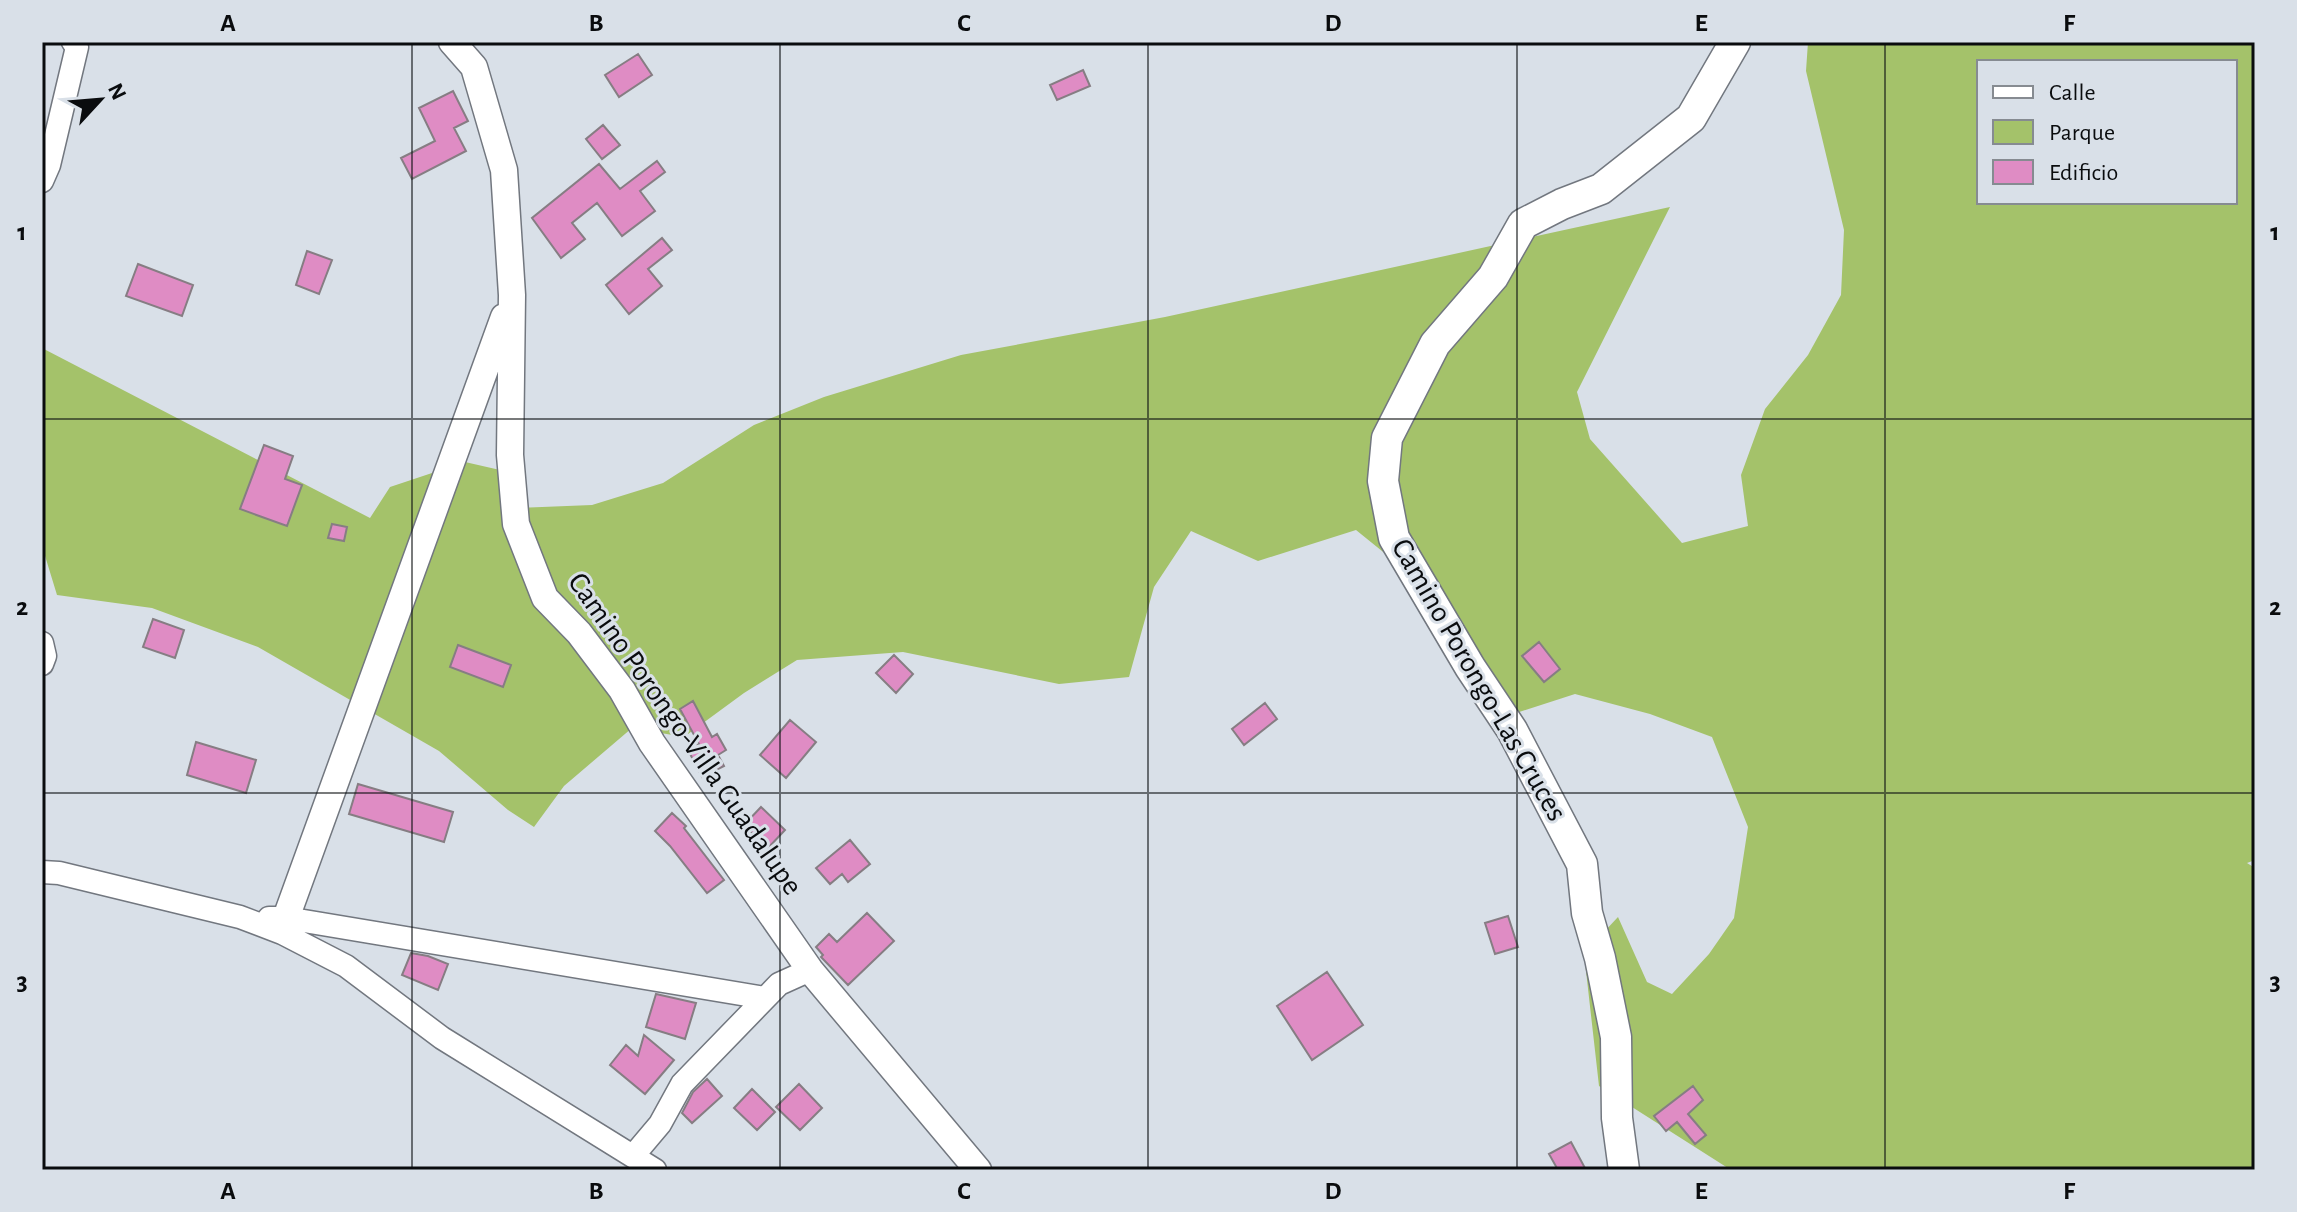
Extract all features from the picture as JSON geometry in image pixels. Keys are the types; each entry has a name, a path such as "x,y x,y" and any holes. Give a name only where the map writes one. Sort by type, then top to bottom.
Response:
{"main road":[{"name":"Camino Porongo-Las Cruces","path":"1624,1170 1617,1118 1616,1037 1600,958 1587,913 1582,864 1512,730 1470,667 1394,538 1383,481 1387,438 1435,344 1493,277 1523,224 1601,189 1691,118 1735,42"}],"street":[{"path":"42,181 49,165 77,47 73,42"},
{"name":"Camino Porongo-Villa Guadalupe","path":"452,42 474,67 504,170 512,295 509,430 516,524 545,598 579,633 622,690 652,743 810,970 978,1170"},
{"path":"286,918 512,295"},
{"path":"42,643 45,656 42,664"},
{"path":"42,872 59,873 240,917 282,933 346,966 442,1038 655,1170"},
{"path":"240,917 286,918 765,998"},
{"path":"633,1156 660,1124 682,1084 779,984 810,970"}],"green space":[{"path":"1808,42 2255,42 2255,860 2247,863 2255,868 2255,1170 1731,1170 1599,1086 1585,962 1603,933 1618,917 1647,982 1672,994 1709,954 1734,918 1748,827 1712,737 1650,714 1575,694 1510,715 1445,602 1356,530 1258,561 1191,531 1154,587 1129,677 1059,684 903,652 797,660 744,693 684,737 632,728 564,786 534,827 508,810 439,751 258,647 152,608 57,595 42,546 42,348 370,518 390,487 465,462 500,470 517,508 592,505 663,483 754,425 824,397 961,355 1165,317 1670,207 1577,392 1590,439 1682,543 1748,526 1741,475 1765,409 1808,355 1841,295 1844,230 1806,71"}],"building":[{"path":"638,54 652,75 619,97 605,75"},
{"path":"1083,70 1090,86 1057,100 1050,85"},
{"path":"453,91 468,121 454,128 466,151 412,179 401,158 435,141 419,108"},
{"path":"603,125 620,145 602,159 586,139"},
{"path":"657,161 665,172 640,191 655,211 622,236 597,203 572,223 585,239 561,258 532,218 599,164 620,189"},
{"path":"662,238 672,250 648,269 662,286 629,314 606,285"},
{"path":"307,251 332,260 319,294 296,285"},
{"path":"138,264 193,285 182,316 126,296"},
{"path":"264,445 293,456 285,479 302,485 287,526 240,509"},
{"path":"332,524 347,527 344,541 328,538"},
{"path":"153,619 184,630 175,658 143,647"},
{"path":"1539,642 1560,669 1544,682 1522,656"},
{"path":"458,645 511,665 503,687 450,667"},
{"path":"894,655 913,674 896,693 876,673"},
{"path":"693,701 712,737 717,734 726,750 718,755 724,766 702,777 688,750 699,744 680,709"},
{"path":"1265,703 1277,719 1244,745 1232,729"},
{"path":"790,720 816,742 786,778 760,755"},
{"path":"196,742 256,760 246,793 187,775"},
{"path":"358,784 453,812 444,842 349,814"},
{"path":"761,807 785,830 768,848 744,825"},
{"path":"672,813 686,826 684,828 724,880 707,893 655,831"},
{"path":"850,840 870,864 848,882 842,874 830,884 816,868"},
{"path":"867,913 894,941 848,985 821,957 823,955 816,947 829,934 837,942"},
{"path":"1508,916 1518,947 1495,954 1485,923"},
{"path":"411,953 448,964 438,990 402,975"},
{"path":"1327,972 1363,1025 1312,1060 1277,1006"},
{"path":"656,994 696,1003 685,1039 646,1027"},
{"path":"644,1035 674,1060 645,1094 610,1065 626,1045 638,1056"},
{"path":"707,1079 722,1096 692,1123 682,1113 693,1092"},
{"path":"799,1084 822,1108 800,1130 776,1107"},
{"path":"1693,1086 1703,1100 1688,1114 1706,1135 1695,1144 1677,1122 1666,1131 1654,1116"},
{"path":"752,1089 775,1112 757,1130 734,1108"},
{"path":"1571,1142 1586,1170 1558,1170 1549,1154"}]}
